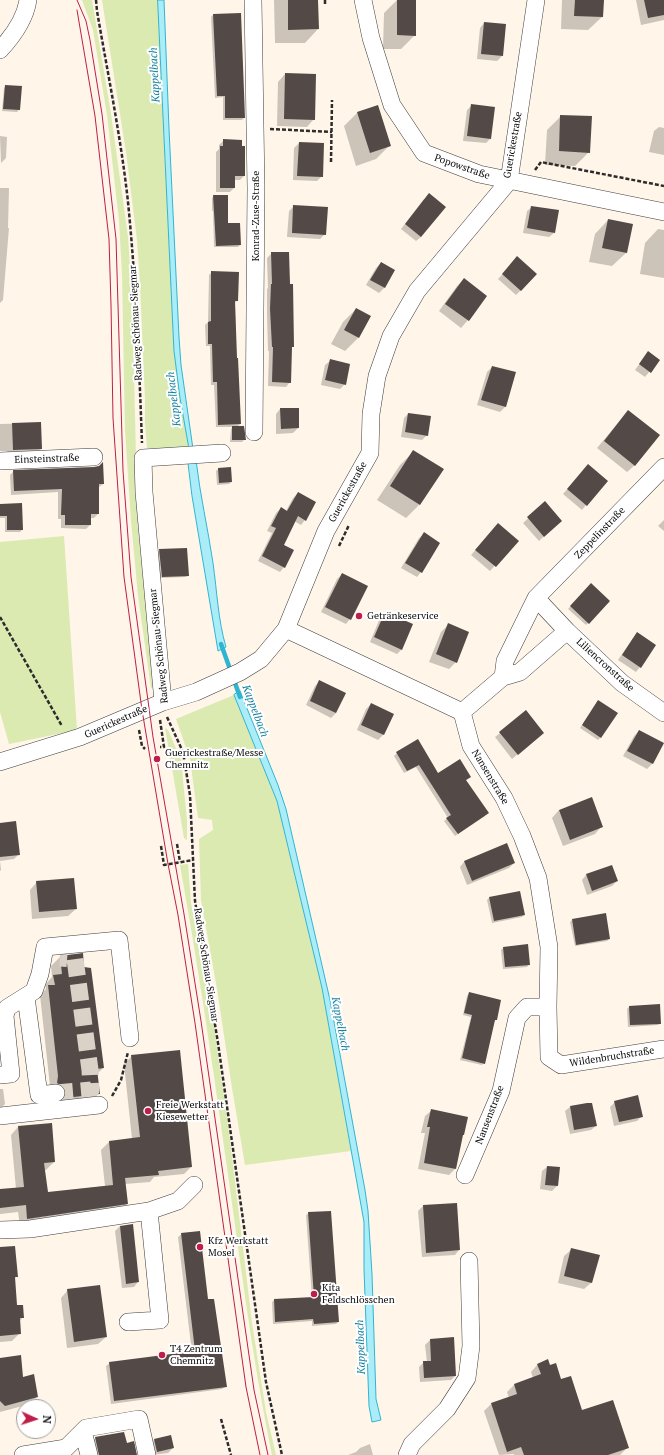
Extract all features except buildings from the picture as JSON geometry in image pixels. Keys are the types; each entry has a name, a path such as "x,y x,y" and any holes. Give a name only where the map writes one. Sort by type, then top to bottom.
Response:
{"street":[{"path":"0,50 10,39 23,20 28,0"},
{"name":"Konrad-Zuse-Straße","path":"253,0 256,188 254,432"},
{"name":"Popowstraße","path":"363,0 371,38 392,105 424,154 479,174 664,212"},
{"name":"Guerickestraße","path":"0,762 70,741 160,703 196,692 224,680 261,659 286,629 326,531 370,453 371,414 377,376 391,336 417,292 516,182 536,0"},
{"path":"143,458 222,453"},
{"name":"Einsteinstraße","path":"0,461 94,458"},
{"name":"Radweg Schönau-Siegmar","path":"143,458 144,492 160,703"},
{"name":"Zeppelinstraße","path":"503,677 505,661 536,598 664,467"},
{"path":"286,629 462,712 503,677 520,672 567,631 536,598"},
{"name":"Liliencronstraße","path":"567,631 622,684 664,713"},
{"name":"Nansenstraße","path":"462,712 471,746 504,798 522,836 538,878 549,946 549,1057 561,1065"},
{"path":"0,1075 11,1074 2,1017 8,1008 34,992 40,974 52,957 46,947 119,940 130,1038"},
{"path":"26,996 39,1095 56,1093"},
{"name":"Nansenstraße","path":"465,1175 501,1091 517,1018 527,1007 548,1007"},
{"name":"Wildenbruchstraße","path":"561,1065 664,1049"},
{"path":"0,1116 99,1105"},
{"path":"0,1230 30,1229 149,1211 178,1201 194,1185"},
{"path":"128,1322 160,1320 149,1211"},
{"path":"408,1455 412,1444 447,1409 467,1378 471,1346 469,1261"},
{"path":"23,1455 64,1452 66,1448 86,1428 139,1419 147,1455"},
{"path":"83,1431 88,1455"}],"path":[{"name":"Radweg Schönau-Siegmar","path":"96,0 118,129 128,201 135,282 143,458"},
{"path":"325,0 325,5"},
{"path":"331,162 332,100"},
{"path":"268,129 332,132"},
{"path":"516,182 541,162 664,186"},
{"path":"338,547 353,519"},
{"path":"0,617 70,741"},
{"name":"Radweg Schönau-Siegmar","path":"160,703 184,752 190,795 195,901 218,1043 266,1382 282,1455"},
{"path":"160,703 164,747 160,747"},
{"path":"135,714 142,746 145,749"},
{"path":"177,844 180,862"},
{"path":"161,846 164,865 193,860"},
{"path":"99,1105 111,1099 121,1080 130,1038"},
{"path":"221,1419 231,1455"}],"green space":[{"path":"82,0 92,0 111,114 128,237 133,334 136,458 158,686 151,688 138,596 131,521 125,430 122,275 119,221 107,115 93,30"},
{"path":"102,0 158,0 174,351 189,449 147,448 137,240 126,152"},
{"path":"64,536 77,730 9,744 0,712 0,542"},
{"path":"234,695 277,801 322,988 351,1151 245,1165 217,989 201,900 199,839 213,830 212,820 198,818 190,759 176,719"},
{"path":"165,728 168,730 181,760 187,820 187,840 184,838"},
{"path":"188,864 191,903 213,1020 230,1140 252,1323 266,1412 276,1455 272,1455 258,1378 209,1041 180,865"}],"water":[{"path":"158,0 164,0 179,337 181,365 193,449 189,449 174,351"},
{"path":"188,460 196,460 211,550 219,616 226,647 218,651 192,496"},
{"path":"240,691 278,785 286,809 330,1000 365,1190 368,1211 372,1274 376,1399 381,1420 372,1422 369,1406 364,1269 364,1222 322,988 277,801 234,695"}],"waterway":[{"name":"Kappelbach","path":"221,644 240,697"}],"tunnel":[{"path":"56,1093 91,1090 90,1070 75,959 60,958"}],"tram line":[{"path":"77,0 86,21 90,40 102,114 116,239 123,471 131,577 153,737 201,1021 254,1390 268,1455"},
{"path":"77,10 95,116 109,239 113,418 124,577 142,710 178,915 195,1023 246,1387 260,1455"}],"place":[{"name":"Getränkeservice","path":"359,616"},
{"name":"Guerickestraße/Messe Chemnitz","path":"157,759"},
{"name":"Freie Werkstatt Kiesewetter","path":"148,1111"},
{"name":"Kfz Werkstatt Mosel","path":"200,1247"},
{"name":"Kita Feldschlösschen","path":"314,1294"},
{"name":"T4 Zentrum Chemnitz","path":"162,1355"}]}
